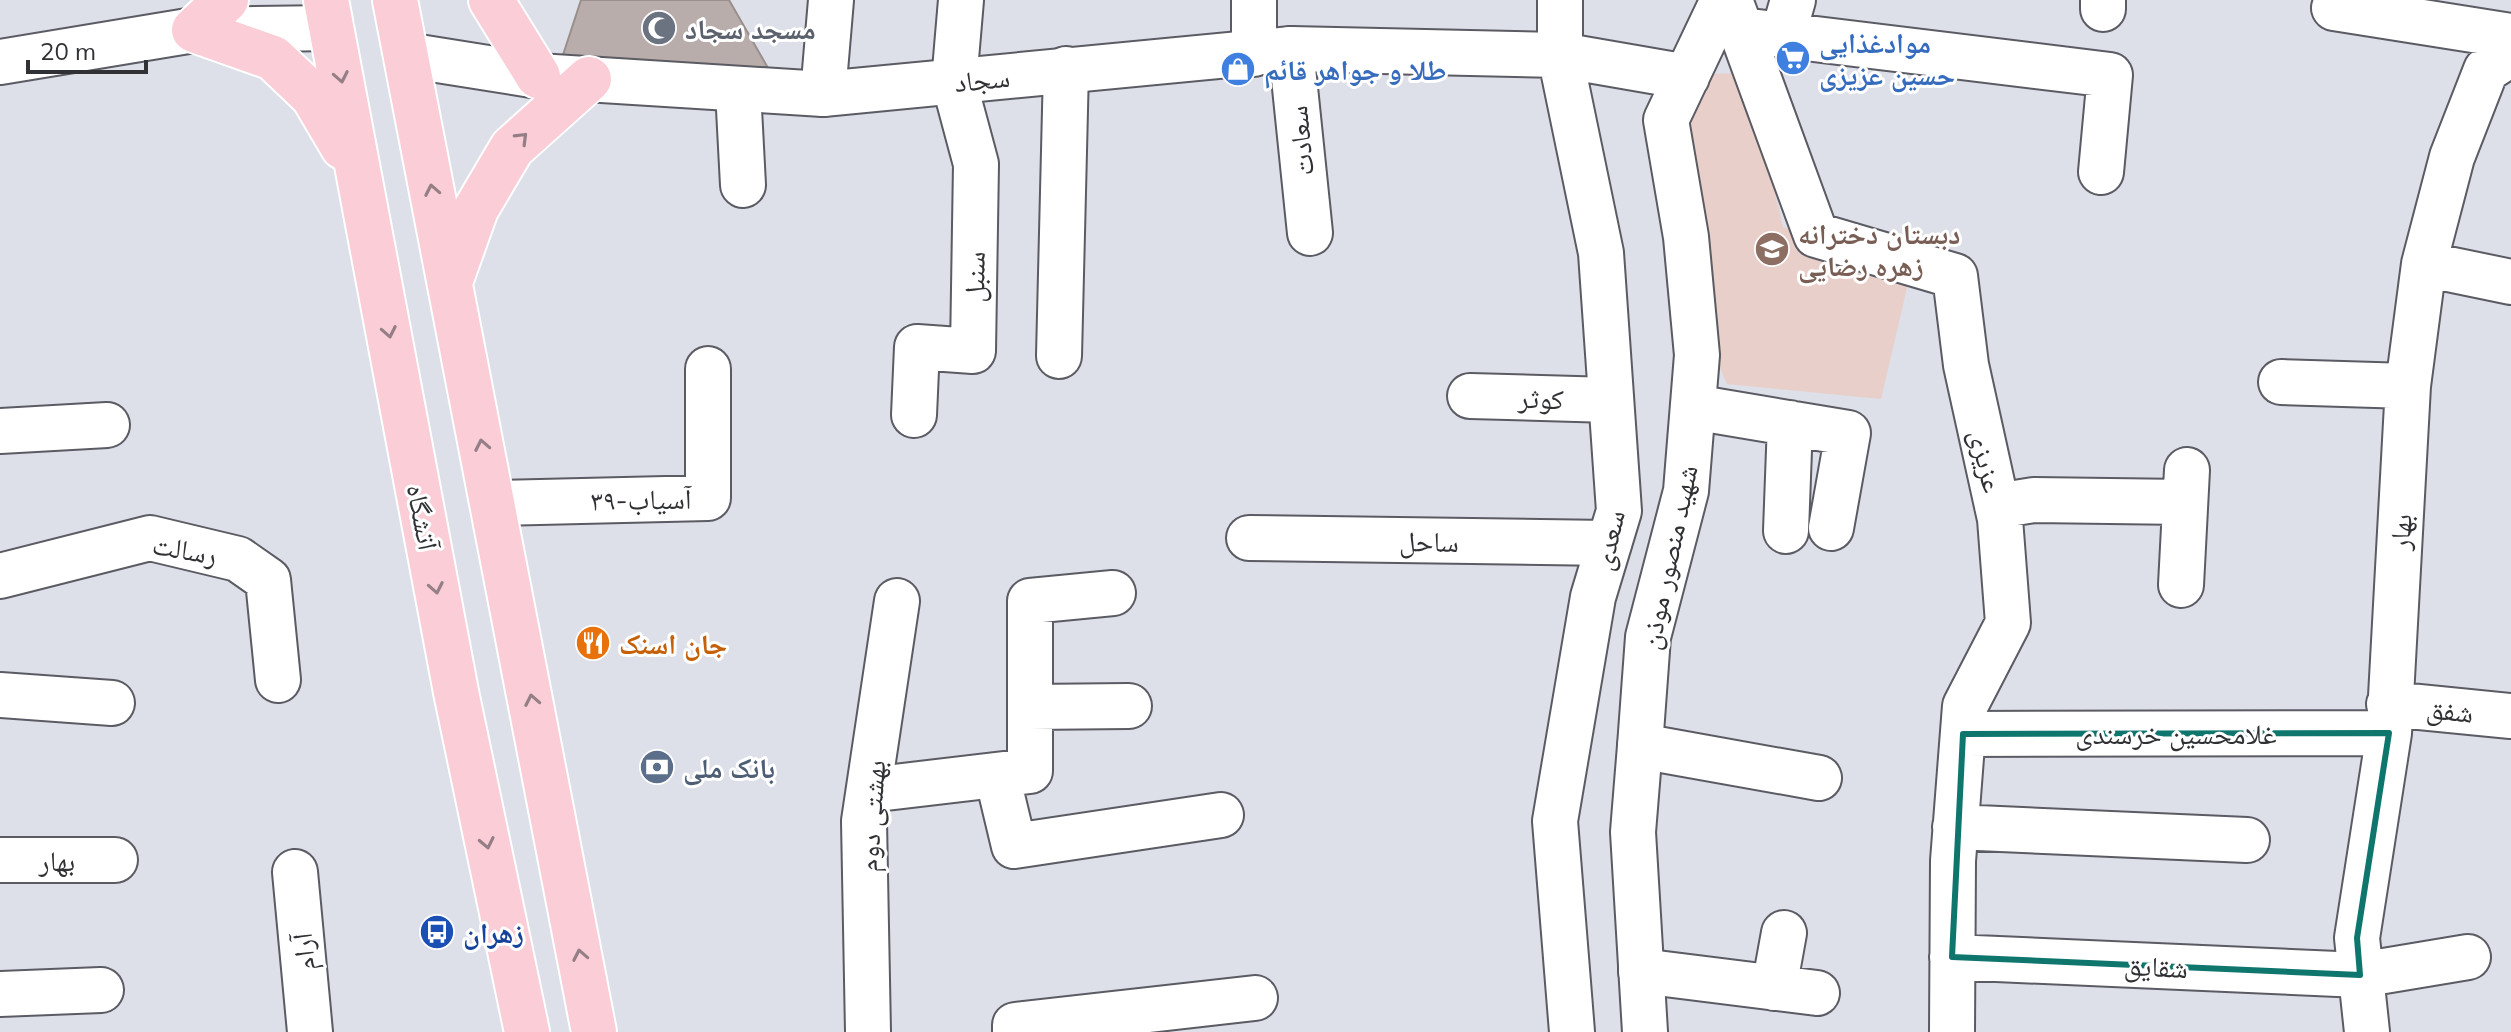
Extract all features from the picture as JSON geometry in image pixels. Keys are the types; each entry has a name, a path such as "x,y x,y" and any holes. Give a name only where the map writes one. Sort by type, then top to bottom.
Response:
{"main road":[{"path":"226,0 194,30 273,58 313,96 359,173"},
{"path":"395,0 594,1032"},
{"path":"491,0 538,76"},
{"path":"329,14 406,55"},
{"name":"آتشگاه","path":"329,14 456,692 527,1032"},
{"path":"450,282 476,209 512,148 589,79"}],"street":[{"path":"823,94 831,0"},
{"path":"954,82 961,0"},
{"name":"سعادت","path":"1254,0 1272,52 1310,233"},
{"name":"سعدی","path":"1560,0 1560,55 1601,253 1619,511 1593,597 1555,821 1572,1032"},
{"path":"2334,8 2511,36"},
{"path":"1754,13 2110,75 2101,172"},
{"name":"شهید منصور موذن","path":"1645,1032 1633,832 1648,637 1686,491 1697,355 1686,237 1666,120 1687,77 1754,13"},
{"name":"عزیزی","path":"1754,13 1816,235 1955,276 1966,365 1997,506 2008,623 1965,706 1955,827 1952,1032"},
{"path":"0,62 194,30 329,14"},
{"name":"سجاد","path":"406,55 538,76 823,94 1272,52 1560,55 1687,77"},
{"name":"بهار","path":"2367,1032 2357,938 2389,719 2408,386 2424,264 2452,157 2486,70 2511,54"},
{"path":"1059,356 1066,69"},
{"name":"سنبل","path":"914,415 917,347 973,351 976,164 954,82"},
{"path":"738,90 743,185"},
{"path":"2424,264 2511,282"},
{"name":"۳۹-آسیاب","path":"493,503 708,498 708,369"},
{"path":"2281,382 2408,386"},
{"name":"کوثر","path":"1470,396 1611,400"},
{"path":"1693,407 1848,433 1831,528"},
{"path":"1786,531 1790,423"},
{"path":"0,431 107,425"},
{"path":"1997,506 2186,486 2181,585"},
{"name":"رسالت","path":"0,576 150,538 238,559 268,580 278,680"},
{"name":"ساحل","path":"1249,538 1609,543"},
{"path":"869,790 1030,771 1030,601 1113,593"},
{"name":"بهشتی دوم","path":"868,1032 864,821 897,601"},
{"path":"0,695 112,703"},
{"path":"1030,707 1129,706"},
{"name":"شفق","path":"2389,719 2511,716"},
{"name":"غلامحسین خرسندی","path":"1963,734 2389,719"},
{"path":"1640,746 1819,778"},
{"path":"997,775 1014,846 1221,815"},
{"path":"1955,827 2247,840"},
{"name":"بهار","path":"0,860 115,860"},
{"name":"آرام","path":"295,872 310,1032"},
{"path":"1774,988 1784,933"},
{"name":"شقایق","path":"1952,957 2360,975 2468,957"},
{"path":"1641,971 1817,993"},
{"path":"0,994 101,990"},
{"path":"1015,1032 1015,1025 1255,998"}],"highlighted area":[{"path":"2389,733 2357,938 2360,975 1952,957 1963,734"}],"shaded area":[{"name":"دبستان دخترانه زهره رضایی","path":"1747,73 1783,227 1911,271 1881,399 1727,384 1708,341 1680,122 1703,74"}],"building":[{"name":"مسجد سجاد","path":"581,0 729,0 776,82 700,86 563,55"}],"place":[{"name":"مسجد سجاد","path":"659,28"},
{"name":"موادغذایی حسین عزیزی","path":"1793,58"},
{"name":"طلا و جواهر قائم","path":"1238,69"},
{"name":"دبستان دخترانه زهره رضایی","path":"1772,249"},
{"name":"جان اسنک","path":"593,643"},
{"name":"بانک ملی","path":"657,767"},
{"name":"زهران","path":"437,932"}]}
